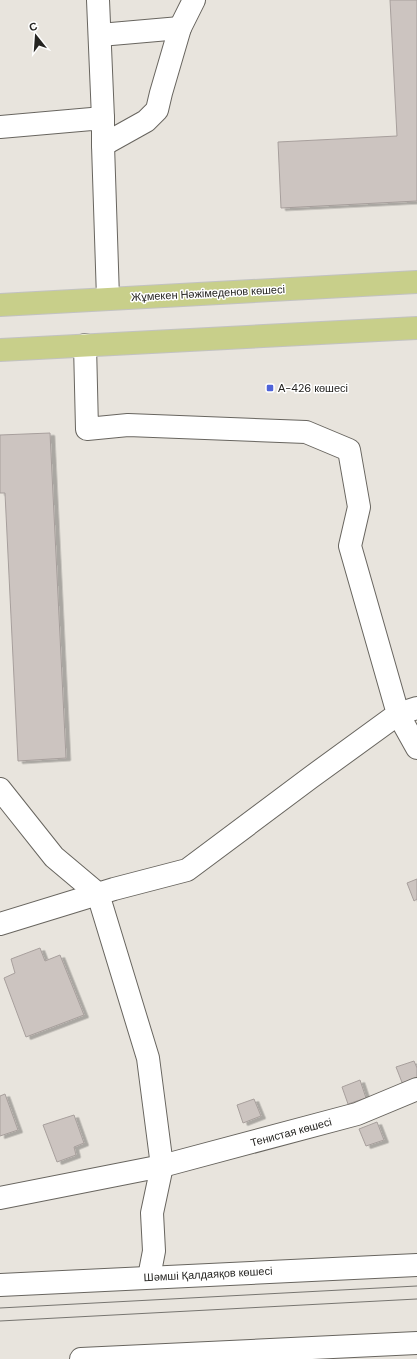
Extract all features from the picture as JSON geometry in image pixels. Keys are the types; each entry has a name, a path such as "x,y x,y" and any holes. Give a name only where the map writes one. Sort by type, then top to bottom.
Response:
{"main road":[{"name":"Жұмекен Нәжімеденов көшесі","path":"0,305 417,282"},
{"path":"0,350 417,328"}],"street":[{"path":"98,0 104,118 103,145 108,298"},
{"path":"103,145 146,121 157,110 180,28 194,0"},
{"path":"100,35 180,28"},
{"path":"0,127 104,118"},
{"path":"85,345 87,429 128,425 306,432 349,450 359,507 350,546 411,715 417,748"},
{"path":"0,924 98,894 187,870 310,778 411,715"},
{"path":"0,789 54,857 98,894 148,1058 162,1166 152,1213 154,1251 149,1277"},
{"name":"Тенистая көшесі","path":"0,1198 162,1166 358,1114 417,1089"},
{"name":"Шәмші Қалдаяқов көшесі","path":"0,1285 417,1265"},
{"path":"81,1359 417,1343"}],"building":[{"path":"390,0 417,0 417,201 281,208 278,142 397,136"},
{"path":"50,433 66,758 18,761 5,493 0,493 0,435"},
{"path":"417,879 417,899 414,901 407,883"},
{"path":"40,948 45,961 60,955 84,1015 26,1037 4,978 15,973 11,959"},
{"path":"414,1061 417,1068 417,1079 403,1085 396,1067"},
{"path":"360,1080 366,1098 348,1104 342,1087"},
{"path":"5,1094 18,1130 0,1136 0,1096"},
{"path":"254,1099 261,1116 243,1123 237,1105"},
{"path":"74,1115 84,1143 74,1147 76,1155 57,1162 43,1125"},
{"path":"377,1122 384,1140 366,1146 359,1129"}],"tram line":[{"path":"0,1308 417,1286"},
{"path":"0,1321 417,1299"}],"place":[{"name":"А-426 көшесі","path":"270,388"}]}
